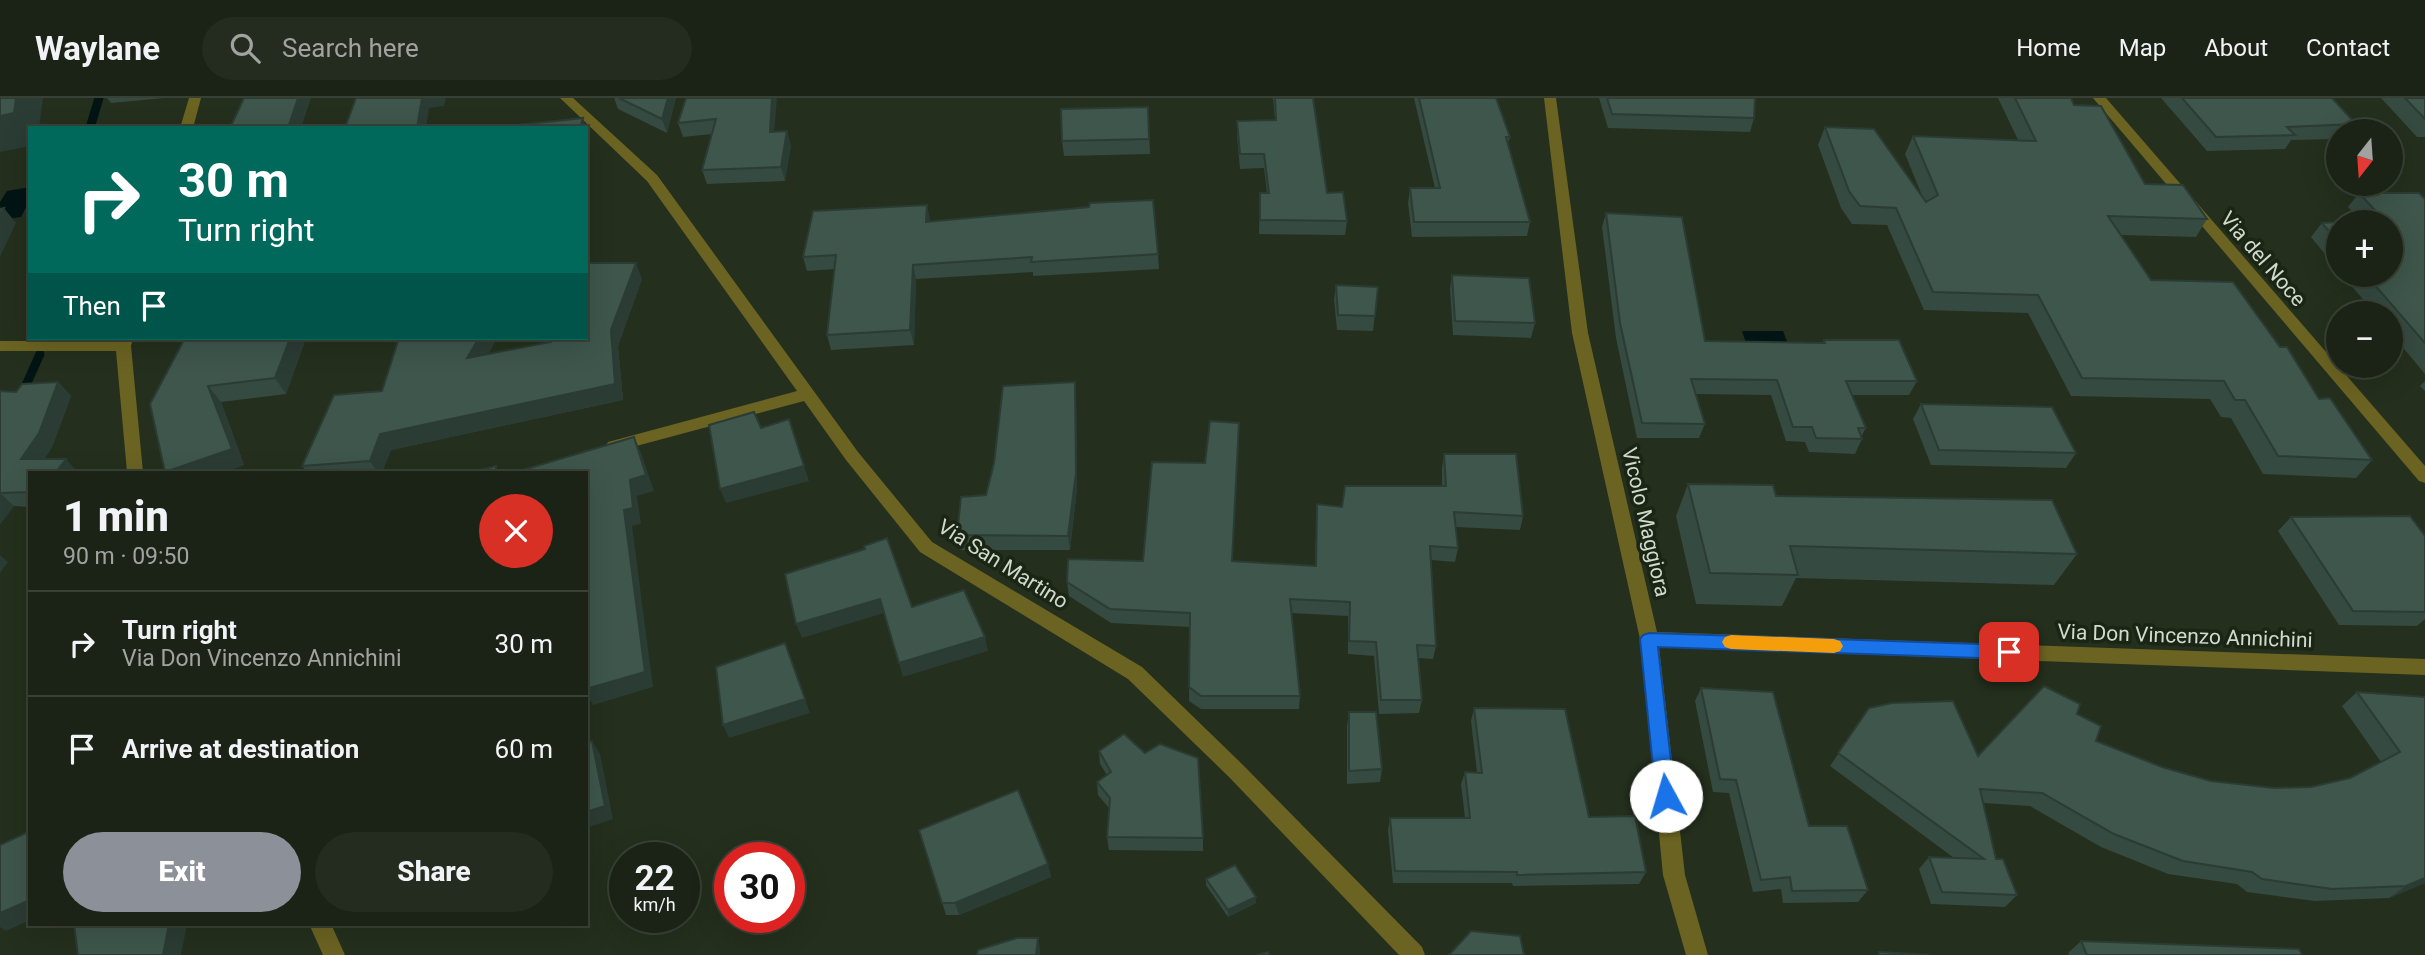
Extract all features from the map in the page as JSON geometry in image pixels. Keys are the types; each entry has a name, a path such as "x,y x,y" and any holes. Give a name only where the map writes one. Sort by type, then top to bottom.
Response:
{"street":[{"path":"187,126 195,98"},
{"name":"Via San Martino","path":"566,98 652,178 852,456 926,547 1135,673 1236,771 1414,955"},
{"name":"Vicolo Maggiora","path":"1550,98 1580,333 1649,639 1674,875 1697,955"},
{"name":"Via del Noce","path":"2099,98 2425,477"},
{"path":"0,346 124,342 135,471"},
{"path":"596,451 808,394"},
{"name":"Via Don Vincenzo Annichini","path":"1649,639 2425,667"},
{"path":"321,926 334,955"}],"shaded area":[{"path":"28,187 28,204 21,217 1,220 0,202 7,191"},
{"path":"1742,331 1783,331 1788,344 1746,343"}],"building":[{"path":"0,98 16,98 14,113 0,116"},
{"path":"244,98 298,98 289,126 231,126"},
{"path":"356,98 422,98 417,126 346,126"},
{"path":"619,98 668,98 662,119"},
{"path":"686,98 772,98 770,132 787,131 781,167 702,170 716,119 678,123"},
{"path":"1275,98 1313,98 1327,193 1343,192 1347,221 1260,220 1260,193 1269,193 1264,154 1240,154 1237,121 1276,120"},
{"path":"1419,98 1496,98 1510,137 1506,137 1530,222 1414,222 1410,188 1440,188"},
{"path":"1607,98 1755,98 1754,118 1612,114"},
{"path":"2015,98 2071,98 2074,105 2101,106 2145,184 2183,185 2207,219 2108,216 2151,280 2233,282 2280,347 2287,347 2319,399 2330,398 2372,460 2278,456 2245,400 2235,400 2224,381 2082,378 2038,295 1933,292 1896,208 1860,206 1849,191 1825,127 1874,129 1926,202 1938,195 1913,136 2036,141"},
{"path":"2182,98 2332,98 2351,119 2326,119 2326,125 2287,127 2295,135 2216,137"},
{"path":"2405,98 2425,98 2425,119"},
{"path":"1148,107 1149,139 1062,141 1061,109"},
{"path":"583,118 581,126 507,126"},
{"path":"2403,193 2419,193 2425,199 2425,343 2403,318 2403,301 2389,301 2376,287 2403,287 2403,210 2375,210 2362,196 2403,196"},
{"path":"1153,200 1158,254 1031,262 1032,257 913,265 910,330 827,335 836,255 803,257 813,211 927,205 926,222 1089,207 1090,203"},
{"path":"1606,213 1682,217 1705,341 1825,343 1824,340 1899,340 1917,381 1846,381 1866,428 1858,428 1862,439 1816,438 1812,427 1793,427 1777,380 1691,379 1705,424 1642,423 1620,323"},
{"path":"588,263 636,263 611,330 615,384 380,434 370,461 302,466 334,395 382,391 398,340 478,340 467,358 551,342 588,340"},
{"path":"1452,275 1529,278 1535,323 1455,321"},
{"path":"1336,285 1378,287 1375,316 1338,315"},
{"path":"184,340 289,340 275,378 208,386 232,449 165,471 150,404"},
{"path":"58,382 39,433 21,459 66,459 57,471 28,471 28,492 0,493 0,391 16,392 22,384"},
{"path":"1075,382 1076,473 1068,536 957,535 961,497 986,495 994,463 1003,386"},
{"path":"1921,404 2052,407 2076,453 1939,450"},
{"path":"754,412 761,428 789,419 804,466 720,489 709,425"},
{"path":"1210,421 1239,423 1232,561 1316,566 1317,504 1342,507 1345,486 1446,486 1444,454 1516,454 1523,516 1454,512 1458,548 1430,546 1436,646 1417,645 1422,700 1381,700 1376,642 1349,641 1350,602 1290,599 1300,696 1201,696 1189,687 1190,613 1110,609 1067,582 1068,559 1143,561 1152,462 1205,463"},
{"path":"634,437 646,475 630,480 633,508 624,510 645,672 588,688 588,471 519,471"},
{"path":"496,466 496,471 477,471"},
{"path":"1688,484 1773,485 1776,496 2052,500 2077,554 1790,546 1798,575 1710,573"},
{"path":"2410,516 2425,536 2425,612 2353,611 2291,517"},
{"path":"887,538 912,607 964,590 985,637 899,663 880,599 796,624 785,574 865,549 864,546"},
{"path":"785,643 805,699 723,725 716,667"},
{"path":"2044,686 2080,704 2077,714 2101,726 2096,741 2162,767 2211,781 2274,788 2311,787 2350,778 2400,752 2357,692 2425,697 2425,878 2406,886 2332,889 2262,879 2252,872 2183,861 2114,834 2042,793 1980,789 1996,859 2003,859 2017,895 1942,892 1929,857 1984,859 1838,753 1869,708 1892,703 1953,701 1978,756"},
{"path":"1701,688 1773,692 1809,826 1847,826 1868,890 1792,891 1790,877 1761,880 1736,780 1720,779"},
{"path":"1474,708 1565,709 1589,817 1635,816 1646,872 1517,875 1517,872 1395,871 1390,818 1470,818 1465,772 1482,773"},
{"path":"1349,712 1376,712 1382,769 1349,771"},
{"path":"1124,734 1145,753 1160,744 1198,758 1203,838 1107,837 1110,798 1097,782 1111,772 1099,751"},
{"path":"592,741 605,806 588,811 588,742"},
{"path":"1018,790 1048,864 955,903 942,903 919,830"},
{"path":"28,832 28,901 0,913 0,845"},
{"path":"1235,865 1256,897 1228,910 1206,879"},
{"path":"74,926 169,926 163,955 78,955"},
{"path":"1471,931 1520,936 1524,955 1449,955"},
{"path":"1017,938 1038,938 1036,955 977,955 978,950"},
{"path":"2081,941 2299,949 2302,955 2087,955"},
{"path":"1879,952 1929,955 1879,955"}],"waterway":[{"path":"91,126 99,98"},
{"path":"22,394 40,354"}],"slow traffic":[{"path":"1731,642 1834,646"}],"route":[{"path":"1666,796 1649,639 2009,652"}]}
